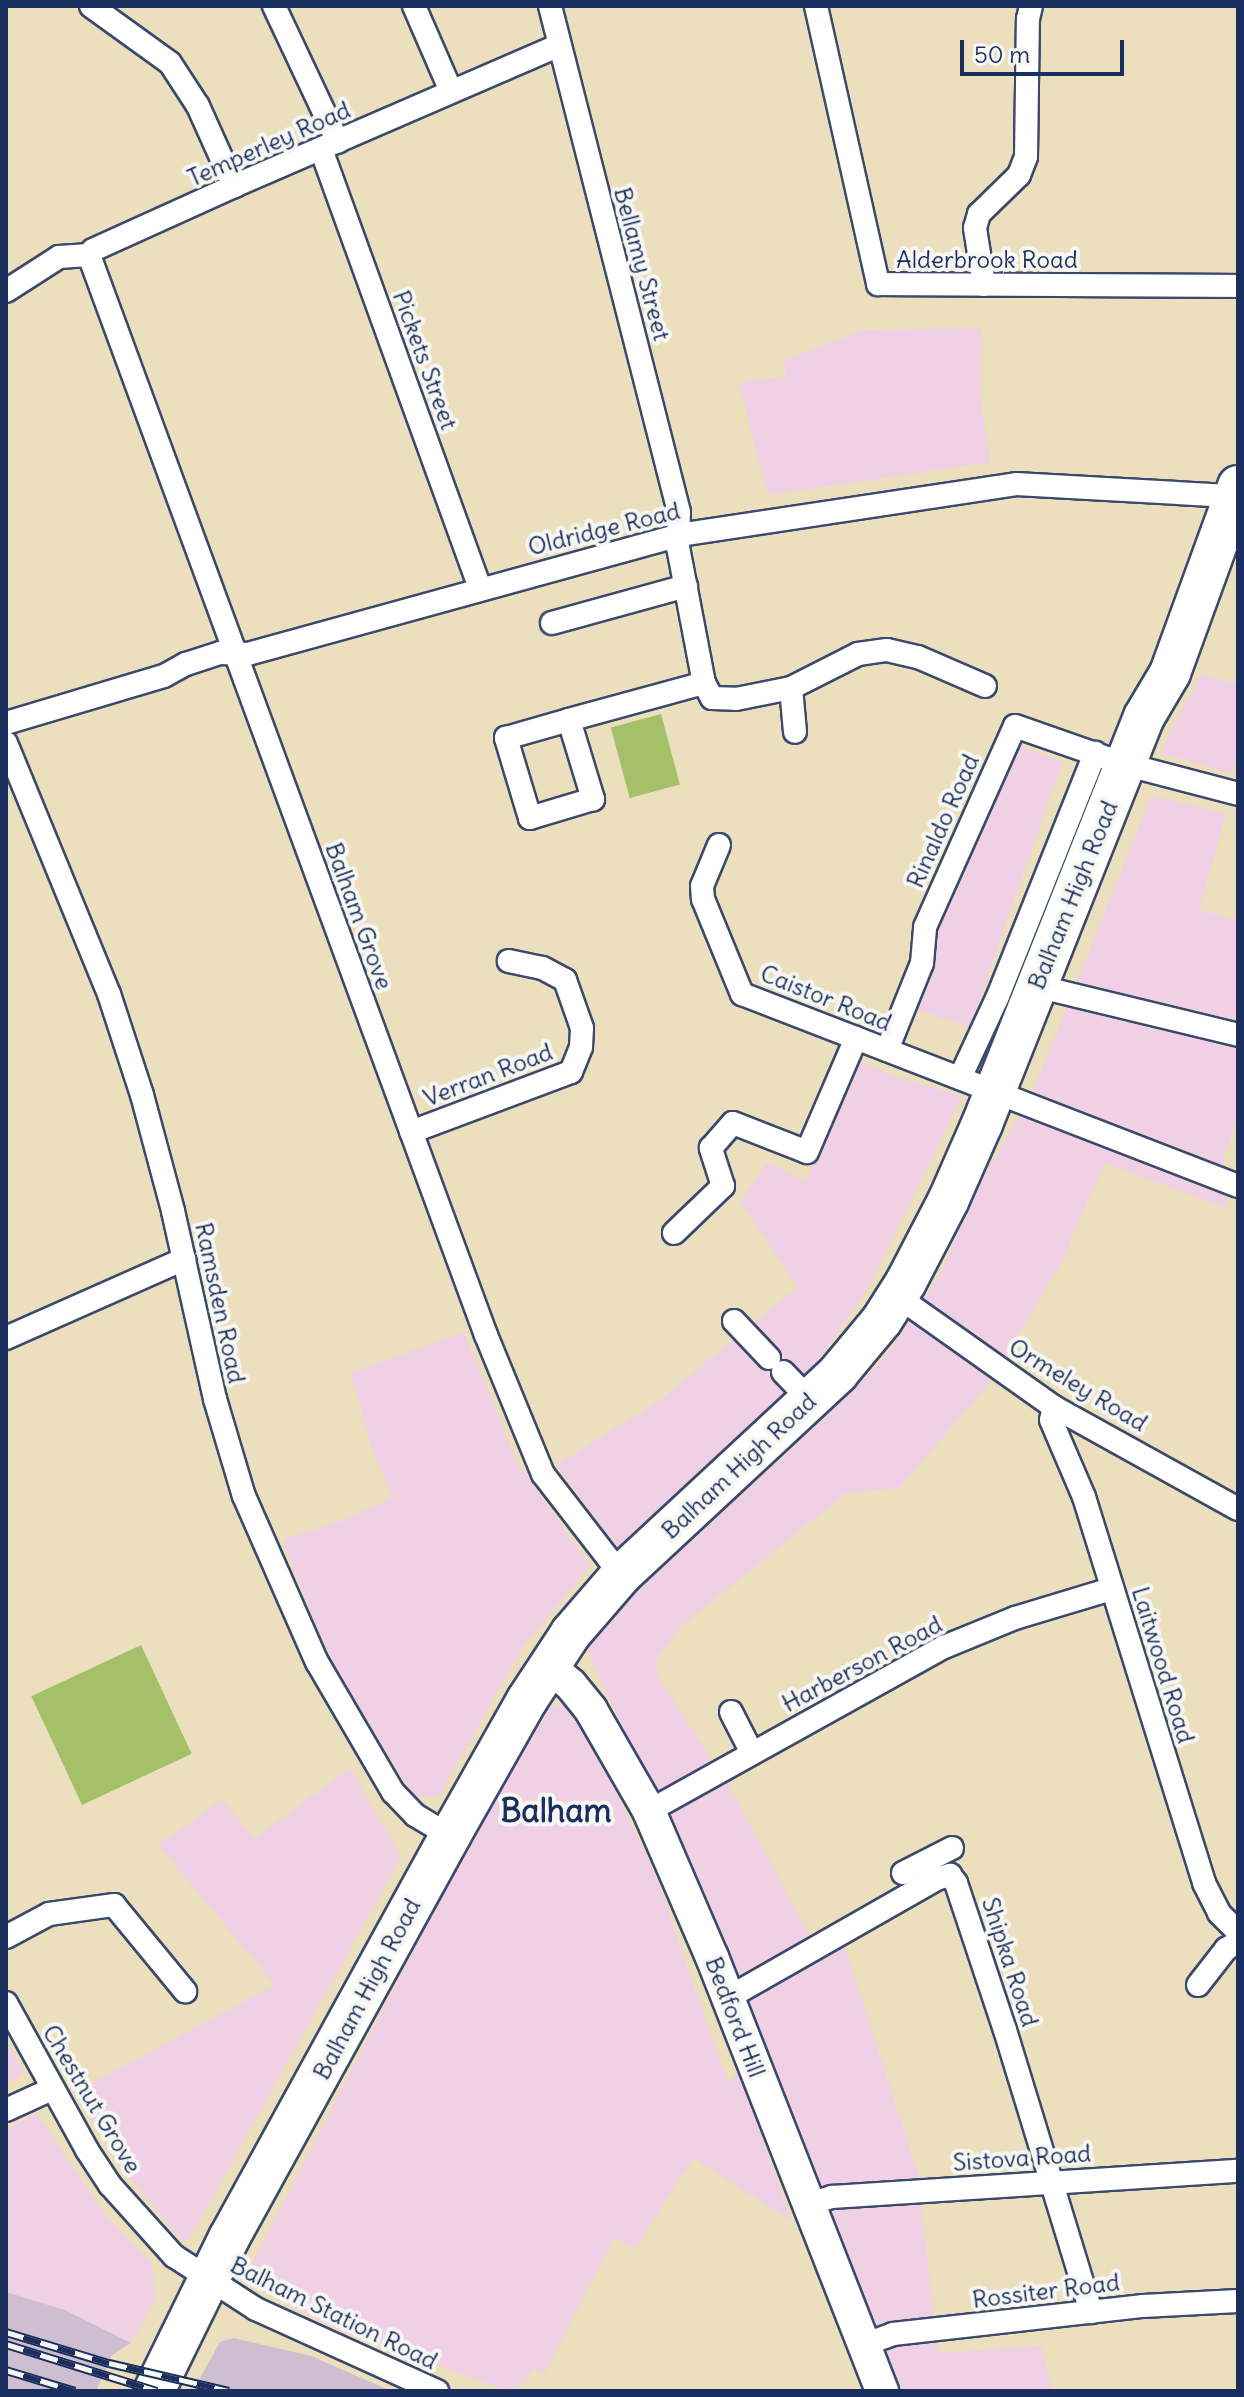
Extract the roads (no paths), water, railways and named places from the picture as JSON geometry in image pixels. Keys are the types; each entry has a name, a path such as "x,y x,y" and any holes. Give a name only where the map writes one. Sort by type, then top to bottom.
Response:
{"highway":[{"name":"Balham High Road","path":"154,2391 209,2282 450,1836 549,1666 587,1612 621,1575 810,1400 857,1351 897,1296 949,1199 977,1086 1036,986 1109,758 1144,717 1170,673 1209,573 1236,491"}],"main road":[{"name":"Bedford Hill","path":"549,1666 571,1685 591,1710 649,1811 687,1895 882,2391"}],"street":[{"path":"91,6 170,63 198,106 234,186"},
{"name":"Pickets Street","path":"274,6 330,145 480,589"},
{"path":"414,6 451,91"},
{"name":"Bellamy Street","path":"550,6 675,496 686,586 704,683"},
{"name":"Alderbrook Road","path":"816,6 878,284 1238,286"},
{"path":"984,285 975,228 979,214 1019,175 1026,157 1028,19 1031,6"},
{"name":"Temperley Road","path":"6,291 59,257 89,255 93,250 234,186 558,46"},
{"name":"Balham Grove","path":"89,255 486,1335 543,1474 621,1575"},
{"name":"Oldridge Road","path":"6,723 164,676 186,664 233,653 248,654 679,535 1016,484 1236,491"},
{"path":"552,623 686,586"},
{"path":"569,720 593,799 530,818 506,738 569,720 704,683 712,698 736,699 791,688 858,654 887,650 918,657 985,686"},
{"path":"791,688 795,732"},
{"name":"Rinaldo Road","path":"887,1050 922,963 925,927 1011,729 1021,725 1109,758 1238,794"},
{"name":"Ramsden Road","path":"6,743 109,994 142,1095 184,1259 215,1399 244,1496 298,1624 393,1792 415,1815 450,1836"},
{"path":"977,1086 998,996 1109,758"},
{"name":"Caistor Road","path":"719,845 702,886 703,899 742,994 1238,1186"},
{"name":"Verran Road","path":"411,1132 571,1072 581,1047 582,1028 565,980 542,968 509,961"},
{"path":"1036,986 1238,1035"},
{"path":"674,1233 723,1186 711,1148 733,1123 807,1152 856,1038"},
{"path":"6,1338 184,1259"},
{"name":"Ormeley Road","path":"897,1296 1054,1407 1238,1509"},
{"path":"734,1321 810,1400"},
{"name":"Laitwood Road","path":"1054,1407 1051,1420 1070,1458 1204,1883 1219,1913 1238,1932"},
{"path":"1070,1458 1095,1428"},
{"name":"Harberson Road","path":"649,1811 944,1647 1015,1618 1111,1589"},
{"path":"731,1712 752,1753"},
{"path":"726,1999 931,1869 952,1848"},
{"path":"903,1873 931,1869"},
{"name":"Shipka Road","path":"931,1869 950,1875 956,1883 1053,2181 1091,2312"},
{"path":"6,1937 49,1914 114,1905 185,1991"},
{"path":"1198,1985 1226,1949 1238,1942"},
{"name":"Chestnut Grove","path":"6,2003 52,2089 110,2185 167,2249 209,2282"},
{"path":"6,2110 52,2089"},
{"name":"Sistova Road","path":"810,2204 832,2197 1238,2171"},
{"name":"Balham Station Road","path":"209,2282 256,2309 437,2391"},
{"name":"Rossiter Road","path":"863,2345 893,2334 1091,2312 1238,2301"}],"railway":[{"path":"6,2332 109,2363 229,2391"},
{"path":"6,2344 157,2391"},
{"path":"6,2370 75,2391"}],"district":[{"name":"Balham","path":"556,1811"}]}
